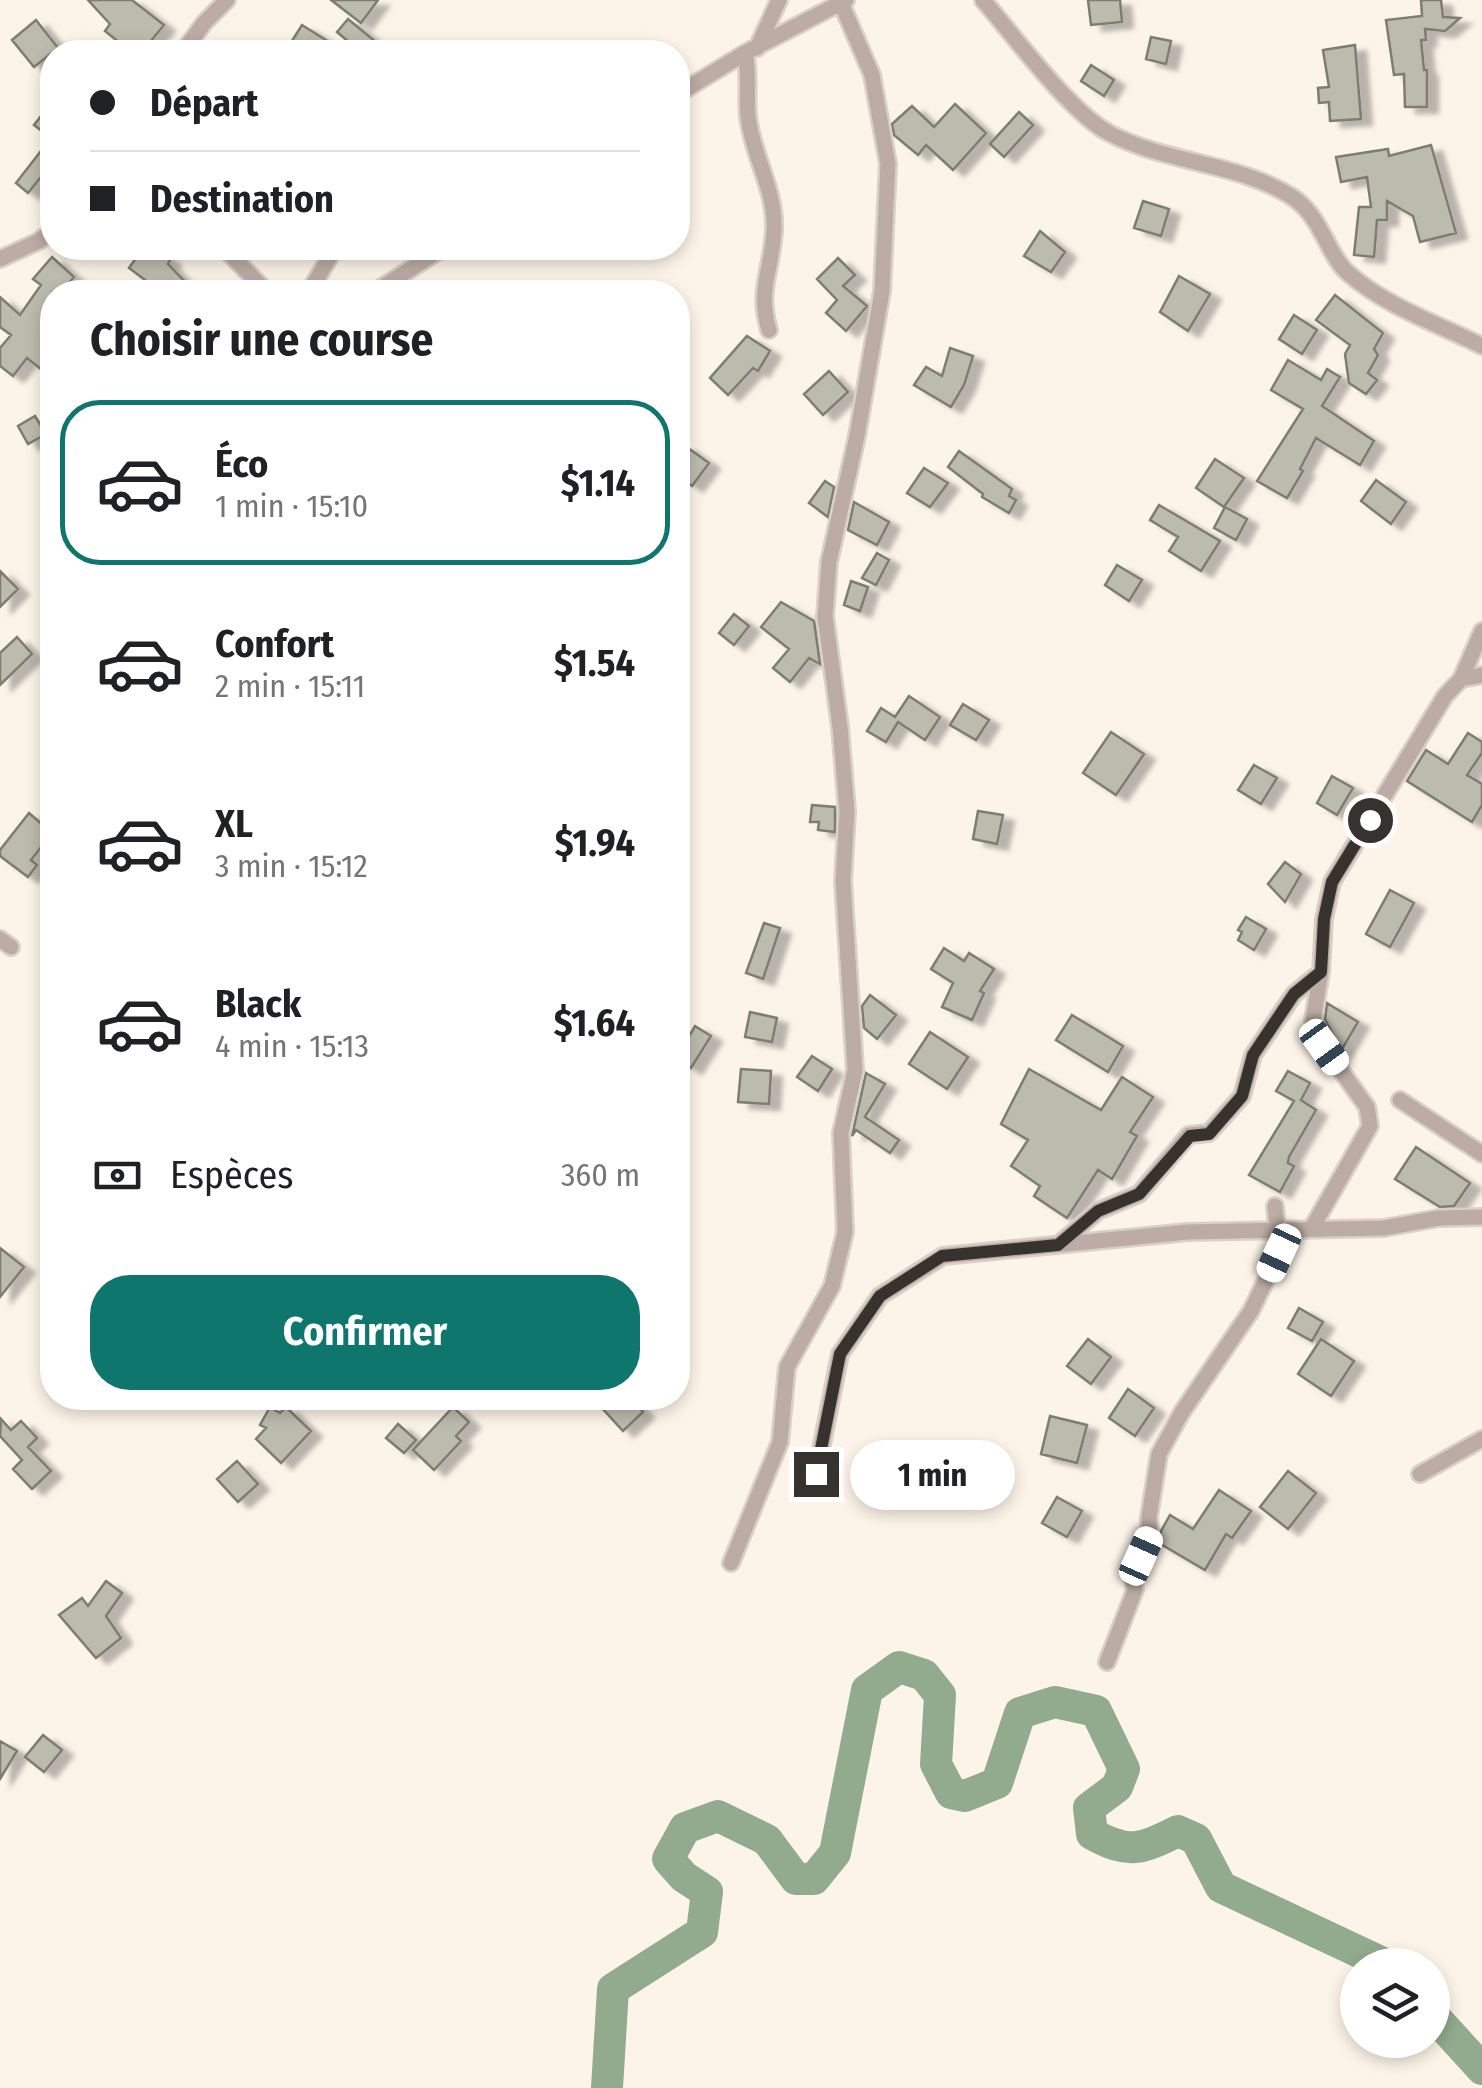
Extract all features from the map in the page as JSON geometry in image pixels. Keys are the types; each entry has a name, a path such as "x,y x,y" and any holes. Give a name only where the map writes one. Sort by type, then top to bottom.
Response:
{"street":[{"path":"193,40 226,0"},
{"path":"769,330 762,304 774,232 773,202 748,116 749,70 751,50 779,0"},
{"path":"983,0 1065,95 1107,132 1229,170 1292,196 1321,228 1346,272 1401,307 1482,346"},
{"path":"690,87 844,1 872,75 888,164 882,290 857,436 829,562 825,616 840,726 846,811 842,881 854,1070 841,1133 845,1232 832,1286 787,1367 780,1442 731,1563"},
{"path":"0,258 40,240"},
{"path":"236,260 255,280"},
{"path":"394,280 425,260"},
{"path":"1312,1228 1370,1126 1367,1107 1324,1047 1313,1020 1332,882 1445,696 1460,679 1482,631"},
{"path":"1460,679 1482,674"},
{"path":"1058,1245 1098,1211 1139,1194 1190,1136 1209,1134 1242,1096 1253,1055 1294,994 1321,972"},
{"path":"1400,1100 1482,1154"},
{"path":"1108,1662 1135,1590 1132,1576 1150,1536 1148,1517 1159,1454 1182,1412 1251,1311 1279,1253 1276,1206"},
{"path":"816,1474 840,1354 880,1296 942,1256 1188,1232 1384,1228 1439,1218 1482,1218"},
{"path":"1420,1474 1482,1439"}],"building":[{"path":"88,0 132,0 164,25 152,40 116,40 105,31 110,24"},
{"path":"331,0 378,0 361,23"},
{"path":"1088,0 1120,0 1122,22 1091,25"},
{"path":"1421,0 1441,0 1443,17 1460,18 1445,31 1425,29 1426,40 1421,40 1427,70 1427,107 1405,107 1404,74 1394,75 1386,20 1422,16"},
{"path":"348,19 373,40 347,40 337,32"},
{"path":"36,20 52,40 40,40 40,62 34,67 12,40"},
{"path":"302,25 326,40 293,40"},
{"path":"1151,37 1171,41 1166,64 1146,59"},
{"path":"1355,45 1361,119 1330,121 1329,102 1319,103 1318,88 1329,87 1323,50"},
{"path":"1091,65 1114,80 1104,96 1081,81"},
{"path":"955,104 986,133 953,170 926,145 918,155 894,135 892,124 912,106 934,127"},
{"path":"1019,112 1033,125 1004,157 990,144"},
{"path":"1431,145 1456,233 1420,242 1413,216 1387,201 1387,220 1377,220 1374,257 1354,255 1359,207 1371,207 1367,177 1341,182 1336,157 1388,149 1389,156"},
{"path":"40,152 40,178 28,193 16,183"},
{"path":"1143,201 1169,209 1161,236 1134,228"},
{"path":"1040,231 1065,252 1051,272 1024,256"},
{"path":"838,258 855,275 843,286 867,306 846,331 826,313 837,300 817,279"},
{"path":"49,260 55,260 74,277 40,280 40,284 33,279"},
{"path":"135,260 170,260 168,264 183,280 145,280 129,268"},
{"path":"1179,276 1210,294 1188,331 1160,312"},
{"path":"40,286 40,368 27,358 13,376 0,366 0,348 11,335 0,327 0,297 20,315"},
{"path":"1335,295 1383,333 1374,349 1378,355 1368,373 1377,380 1366,394 1349,383 1345,354 1350,345 1316,320"},
{"path":"1294,315 1317,330 1302,354 1279,339"},
{"path":"747,336 770,351 758,371 753,368 728,395 710,378"},
{"path":"950,348 973,356 964,385 951,407 914,385 926,367 942,376"},
{"path":"1288,360 1321,380 1327,369 1340,377 1322,406 1374,441 1360,465 1316,438 1287,498 1257,481 1303,409 1271,390"},
{"path":"829,371 848,392 823,415 804,394"},
{"path":"35,416 40,424 40,437 28,444 18,426"},
{"path":"690,449 709,463 690,484"},
{"path":"959,451 1012,489 1009,496 1016,500 1009,513 982,497 948,467"},
{"path":"1215,459 1244,478 1224,507 1196,488"},
{"path":"924,468 948,483 930,507 907,493"},
{"path":"1376,480 1406,502 1391,524 1361,501"},
{"path":"825,481 834,487 828,517 809,503"},
{"path":"854,502 889,522 877,545 848,530"},
{"path":"1159,505 1220,541 1201,571 1169,551 1178,537 1150,520"},
{"path":"1225,507 1247,519 1236,540 1214,528"},
{"path":"877,553 889,560 876,585 862,578"},
{"path":"1117,565 1142,580 1129,601 1105,585"},
{"path":"0,571 18,589 0,607"},
{"path":"851,581 868,587 860,611 844,605"},
{"path":"781,602 814,621 820,664 809,658 790,682 773,668 789,649 761,627"},
{"path":"734,614 749,626 734,645 719,633"},
{"path":"17,637 32,654 0,685 0,653"},
{"path":"909,696 940,717 925,740 898,722 886,742 867,731 881,708 895,717"},
{"path":"963,704 989,720 976,740 950,725"},
{"path":"1111,732 1144,754 1116,795 1083,773"},
{"path":"1468,733 1482,742 1482,753 1467,775 1482,784 1482,805 1472,822 1407,781 1426,750 1448,764"},
{"path":"1254,765 1277,778 1261,804 1238,790"},
{"path":"1332,776 1353,788 1337,815 1317,803"},
{"path":"812,805 835,807 835,832 818,830 819,822 810,822"},
{"path":"978,811 1003,815 997,844 973,839"},
{"path":"29,813 40,823 40,848 31,860 37,865 28,877 0,856 0,850"},
{"path":"1285,862 1301,874 1285,902 1268,884"},
{"path":"1390,890 1414,903 1390,947 1366,934"},
{"path":"1246,917 1266,929 1254,950 1238,940 1242,932 1238,930"},
{"path":"764,923 780,928 763,979 746,973"},
{"path":"944,948 964,961 969,953 994,969 980,991 984,993 972,1020 942,1007 953,983 931,969"},
{"path":"870,995 896,1015 877,1039 864,1028 862,1006"},
{"path":"1327,1003 1358,1022 1341,1051 1325,1019"},
{"path":"750,1012 777,1018 772,1042 745,1037"},
{"path":"1072,1015 1123,1046 1108,1072 1056,1040"},
{"path":"695,1026 711,1036 691,1068 690,1067 690,1035"},
{"path":"930,1032 968,1057 947,1089 909,1064"},
{"path":"812,1056 832,1069 818,1091 797,1077"},
{"path":"741,1069 771,1071 769,1104 738,1102"},
{"path":"1029,1069 1101,1110 1122,1077 1153,1097 1130,1132 1137,1136 1112,1179 1098,1170 1067,1218 1034,1196 1040,1186 1011,1166 1028,1140 1001,1124"},
{"path":"1288,1071 1310,1083 1301,1100 1316,1110 1289,1157 1288,1163 1294,1166 1280,1192 1249,1175 1294,1101 1276,1091"},
{"path":"866,1073 885,1084 865,1117 899,1140 890,1153 856,1130 852,1136"},
{"path":"1416,1147 1470,1183 1454,1206 1440,1207 1395,1179"},
{"path":"0,1248 24,1267 0,1297"},
{"path":"1299,1308 1323,1322 1312,1341 1288,1328"},
{"path":"1088,1339 1111,1357 1091,1384 1067,1366"},
{"path":"1321,1339 1354,1361 1331,1396 1298,1374"},
{"path":"1128,1389 1154,1408 1135,1436 1109,1418"},
{"path":"268,1410 289,1410 311,1431 281,1463 256,1439 266,1428 260,1425"},
{"path":"450,1410 456,1410 469,1422 456,1436 461,1441 434,1470 413,1450"},
{"path":"604,1410 643,1412 623,1431"},
{"path":"1050,1416 1087,1425 1077,1463 1041,1454"},
{"path":"1,1419 11,1430 21,1421 37,1438 28,1447 51,1471 32,1489 13,1469 22,1460 0,1436"},
{"path":"398,1424 416,1440 404,1453 386,1438"},
{"path":"237,1461 258,1484 238,1502 217,1479"},
{"path":"1288,1471 1316,1493 1288,1529 1260,1507"},
{"path":"1219,1490 1251,1511 1232,1538 1226,1534 1205,1570 1159,1543 1161,1531 1170,1515 1193,1529"},
{"path":"1057,1497 1082,1511 1067,1537 1042,1523"},
{"path":"106,1581 122,1593 106,1616 121,1638 96,1658 59,1615 82,1598 88,1606"},
{"path":"43,1735 62,1750 44,1772 25,1757"},
{"path":"0,1741 17,1751 0,1779"}],"waterway":[{"path":"607,2088 613,1989 702,1932 707,1892 684,1877 668,1859 685,1828 718,1816 767,1840 796,1879 814,1879 835,1853 867,1690 899,1667 924,1675 940,1695 936,1764 951,1793 965,1796 997,1783 1020,1713 1055,1702 1096,1711 1124,1769 1117,1787 1089,1808 1092,1834 1116,1845 1135,1847 1178,1831 1196,1839 1221,1887 1351,1948"},
{"path":"1450,2034 1482,2069"}],"route":[{"path":"816,1474 840,1354 880,1296 942,1256 1058,1245 1098,1211 1139,1194 1190,1136 1209,1134 1242,1096 1253,1055 1294,994 1321,972 1324,919 1332,882 1370,820"}]}
